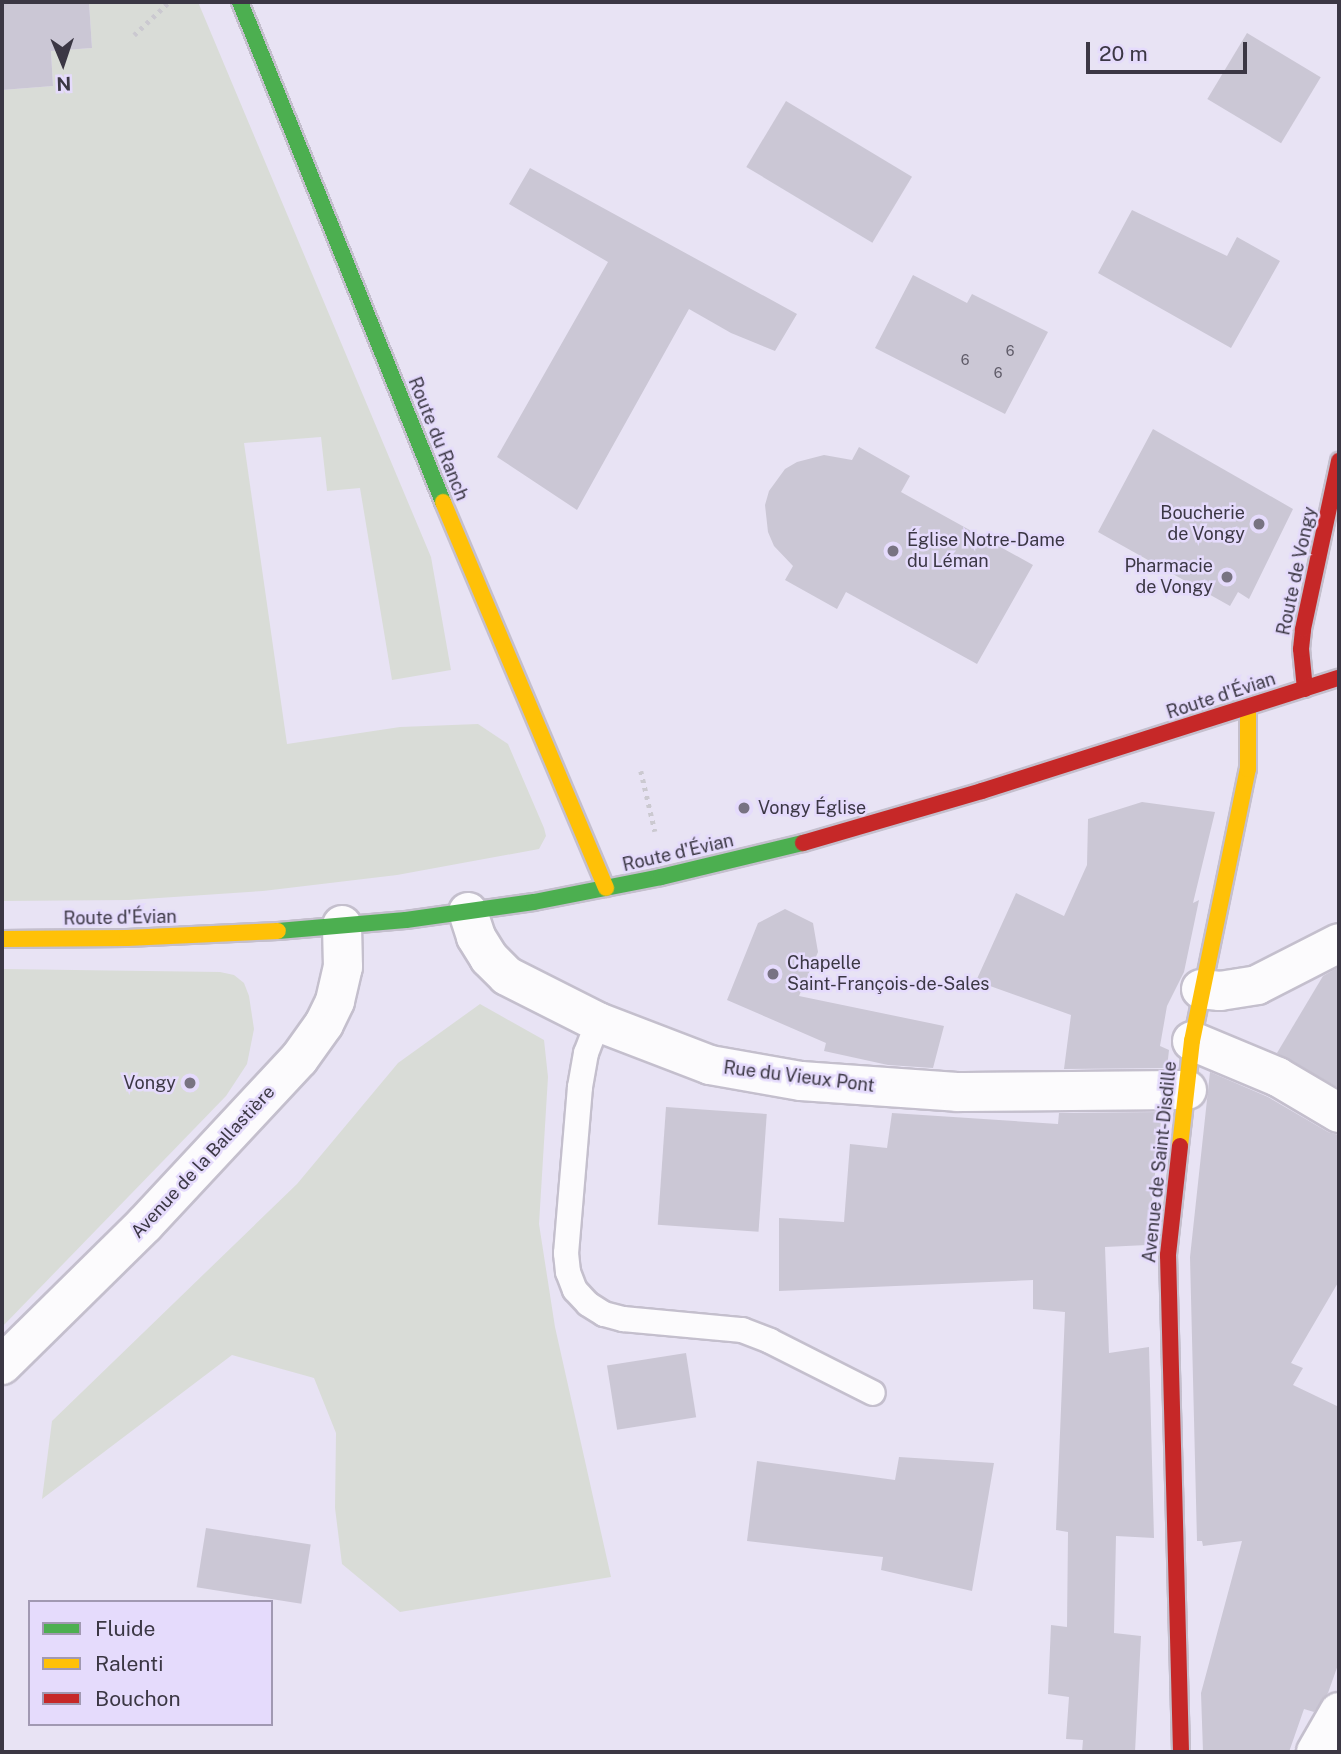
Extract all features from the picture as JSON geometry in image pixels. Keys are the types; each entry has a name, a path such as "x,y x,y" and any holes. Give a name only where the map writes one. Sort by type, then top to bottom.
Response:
{"street":[{"name":"Route du Ranch","path":"240,2 484,602 606,888"},
{"name":"Route de Vongy","path":"1305,689 1301,669 1303,629 1339,461"},
{"name":"Route d'Évian","path":"2,939 210,935 342,925 468,912 606,888 665,876 889,819 1339,678"},
{"name":"Avenue de Saint-Disdille","path":"1181,1752 1167,1278 1169,1231 1192,1041 1244,794 1250,754 1248,707"},
{"name":"Rue du Vieux Pont","path":"468,912 476,937 489,958 507,976 598,1022 710,1065 801,1081 957,1092 1187,1090"},
{"name":"Avenue de la Ballastière","path":"2,1365 144,1225 299,1059 324,1024 335,1001 343,967 342,925"},
{"path":"1201,989 1220,991 1257,985 1339,943"},
{"path":"1192,1041 1278,1077 1339,1113"},
{"path":"1316,1752 1339,1712"}],"lane":[{"path":"598,1022 586,1054 566,1253 568,1272 575,1290 588,1304 604,1314 622,1319 742,1331 770,1341 873,1393"}],"path":[{"path":"134,35 169,2"},
{"path":"641,771 665,876"}],"shaded area":[{"path":"89,2 198,2 431,557 451,670 392,680 360,488 327,491 321,437 244,443 287,744 400,727 478,724 508,744 544,828 546,836 539,849 397,875 263,891 129,900 2,901 2,90 53,86 51,51 92,48"},
{"path":"2,969 220,972 234,975 244,983 249,996 254,1029 247,1064 226,1096 2,1327"},
{"path":"480,1004 544,1040 548,1077 539,1224 555,1327 611,1577 400,1612 342,1564 335,1508 336,1433 314,1378 232,1355 42,1499 52,1421 297,1184 398,1063"}],"building":[{"path":"2,2 89,2 92,48 51,51 53,86 2,90"},
{"path":"1247,33 1321,77 1281,143 1207,99"},
{"path":"786,101 912,177 872,243 746,167"},
{"path":"530,168 797,314 775,351 731,333 689,309 577,510 497,457 608,262 509,204"},
{"path":"1132,210 1227,256 1237,237 1280,261 1231,348 1098,273"},
{"path":"913,275 967,303 972,294 1048,332 1005,414 875,348"},
{"path":"1153,429 1293,509 1249,599 1238,592 1230,606 1098,532"},
{"name":"Église Notre-Dame du Léman","path":"859,447 910,476 901,492 1033,565 977,664 846,592 837,609 785,580 793,566 774,546 768,532 765,505 769,491 785,469 797,462 824,455 852,460"},
{"path":"1142,802 1215,812 1193,903 1199,900 1184,972 1167,1006 1160,1046 1169,1050 1167,1068 1064,1069 1071,1015 976,981 1016,893 1064,916 1087,865 1088,819"},
{"path":"785,909 813,923 818,952 799,996 944,1026 933,1068 888,1065 824,1051 826,1043 727,1000 758,923"},
{"path":"1339,967 1339,1088 1277,1053 1323,976"},
{"path":"1210,1072 1268,1097 1328,1132 1339,1135 1339,1281 1291,1363 1303,1368 1293,1385 1339,1407 1339,1662 1328,1693 1314,1712 1304,1709 1289,1752 1203,1752 1201,1693 1242,1541 1203,1546 1202,1541 1197,1541 1190,1257"},
{"path":"666,1107 767,1114 759,1232 658,1225"},
{"path":"1162,1112 1147,1245 1105,1247 1109,1353 1149,1347 1154,1538 1116,1536 1114,1633 1141,1636 1135,1752 1082,1752 1083,1740 1066,1739 1069,1697 1048,1694 1051,1625 1067,1627 1068,1532 1056,1530 1065,1312 1033,1309 1033,1280 779,1291 779,1218 844,1222 850,1144 887,1148 892,1113 1058,1124 1059,1113"},
{"path":"686,1353 696,1417 617,1430 607,1366"},
{"path":"899,1457 994,1463 972,1591 881,1570 883,1557 747,1541 757,1461 895,1480"},
{"path":"206,1528 311,1545 301,1604 197,1587"}],"traffic: fast":[{"path":"240,2 443,502"},
{"path":"278,931 406,920 534,902 661,877 803,843"}],"traffic: slow":[{"path":"443,502 606,888"},
{"path":"1180,1146 1192,1041 1248,769 1248,707"},
{"path":"2,939 127,938 278,931"}],"traffic: jam":[{"path":"1305,689 1301,649 1303,629 1339,461"},
{"path":"803,843 982,791 1339,678"},
{"path":"1180,1146 1168,1255 1181,1752"}],"place":[{"name":"Boucherie de Vongy","path":"1259,524"},
{"name":"Église Notre-Dame du Léman","path":"893,551"},
{"name":"Pharmacie de Vongy","path":"1227,577"},
{"name":"Vongy Église","path":"744,808"},
{"name":"Chapelle Saint-François-de-Sales","path":"773,974"},
{"name":"Vongy","path":"190,1083"}]}
